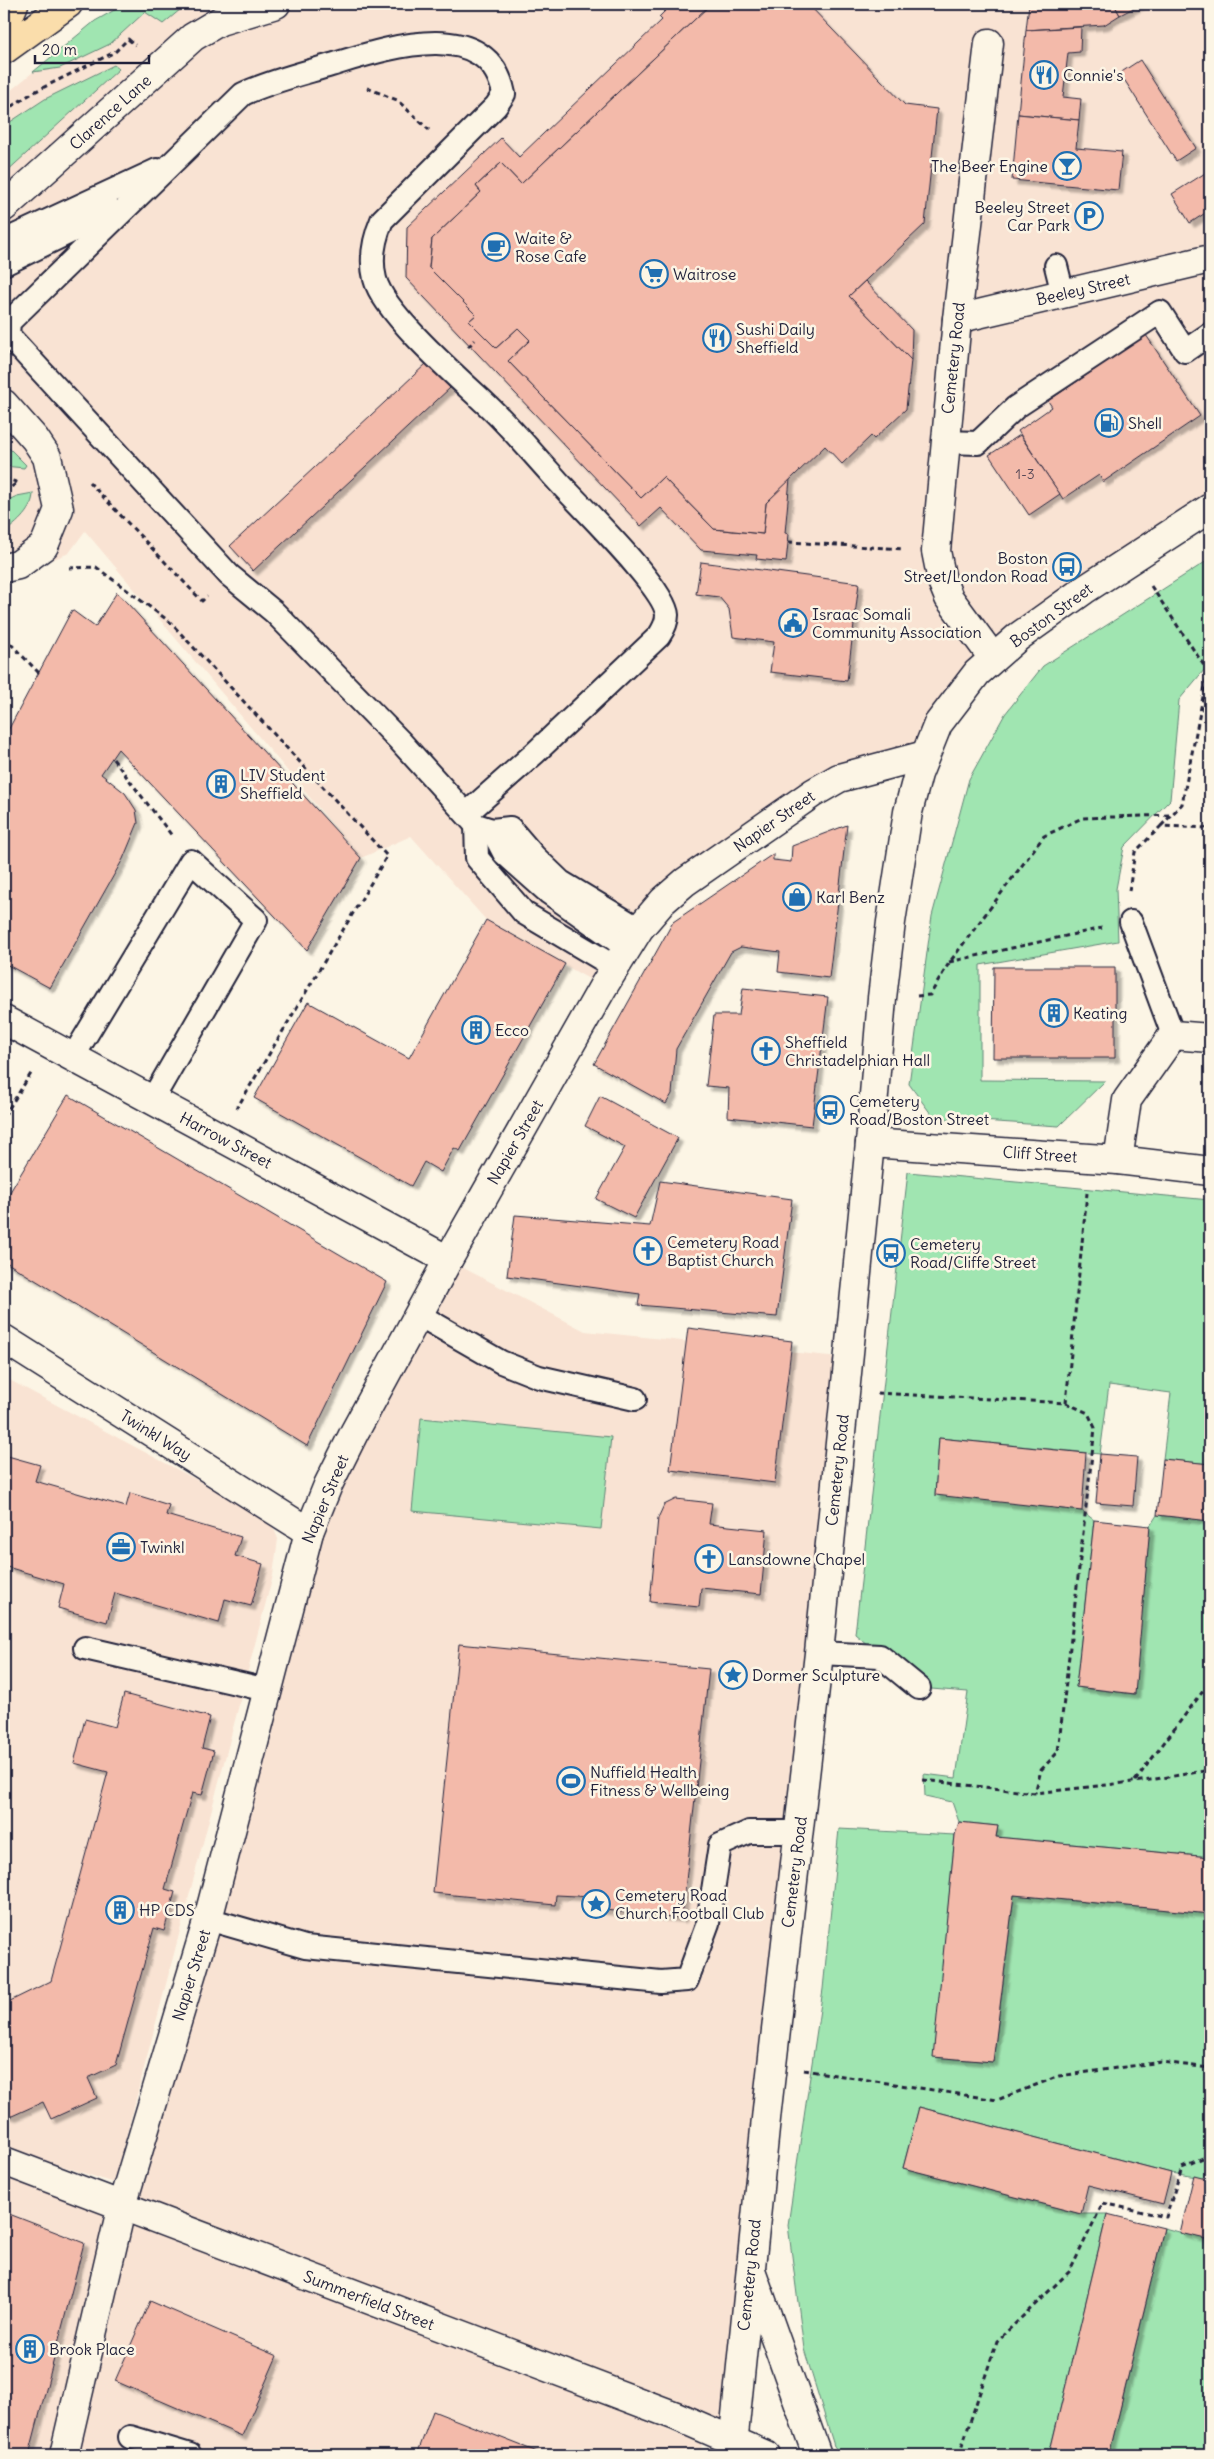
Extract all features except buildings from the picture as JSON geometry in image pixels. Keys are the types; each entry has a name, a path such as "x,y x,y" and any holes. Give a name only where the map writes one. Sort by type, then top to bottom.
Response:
{"highway":[{"path":"4,28 14,4"},
{"path":"4,50 68,4"}],"street":[{"name":"Clarence Lane","path":"4,207 193,37 211,26 276,4"},
{"name":"Cemetery Road","path":"989,43 957,319 936,551 942,581 949,598 992,658"},
{"name":"Beeley Street","path":"957,319 1210,259"},
{"path":"4,404 35,438 47,457 52,470 59,509 44,546 18,565 4,568"},
{"name":"Boston Street","path":"925,755 938,724 951,705 992,658 1048,616 1132,558 1210,508"},
{"name":"Cemetery Road","path":"732,2448 772,2065 819,1652 870,1143 882,998 891,922 908,812 925,755"},
{"name":"Napier Street","path":"64,2455 122,2204 208,1919 309,1532 328,1485 354,1432 448,1260 627,948 663,900 813,793 839,778 925,755"},
{"name":"Harrow Street","path":"4,1020 448,1260"},
{"path":"1118,1160 1127,1100 1172,1035 1210,1038"},
{"name":"Cliff Street","path":"870,1143 1118,1160 1210,1171"},
{"name":"Twinkl Way","path":"4,1339 309,1532"},
{"name":"Summerfield Street","path":"4,2161 122,2204 732,2448 766,2455"},
{"path":"750,2267 817,2455"}],"lane":[{"path":"627,948 524,913 477,858 478,823 535,753 659,636 665,626 667,615 664,604 644,574 620,547 488,405 442,363 382,296 375,280 372,259 375,237 382,220 496,106 504,94 501,77 487,58 467,48 444,43 411,45 260,86 243,94 9,322 8,334 229,575 274,612 478,823 510,828 534,856 627,948"},
{"path":"4,241 171,163"},
{"path":"4,264 130,203"},
{"path":"1056,266 1063,294"},
{"path":"945,442 978,443 1016,408 1160,312 1184,351 1210,334"},
{"path":"73,1057 191,861 256,920 152,1100"},
{"path":"1131,922 1172,1035"},
{"path":"418,1314 501,1362 539,1377 635,1399"},
{"path":"85,1648 267,1690"},
{"path":"819,1652 880,1656 919,1688"},
{"path":"208,1919 305,1947 661,1982 687,1980 708,1923 720,1846 749,1832 799,1832"},
{"path":"130,2437 190,2455"}],"path":[{"path":"4,111 34,92 115,52 128,38 158,69"},
{"path":"364,87 397,100 452,152"},
{"path":"4,492 18,483 74,464 202,601 229,575"},
{"path":"4,478 18,483"},
{"path":"788,542 936,551"},
{"path":"1132,558 1209,669"},
{"path":"60,571 69,568 96,567 170,622 387,856 220,1136"},
{"path":"4,637 39,673"},
{"path":"949,962 1131,922 1128,886 1135,852 1182,804 1210,661"},
{"path":"113,759 191,861"},
{"path":"882,998 930,995 949,962 1044,836 1082,818 1172,815"},
{"path":"1161,826 1210,828"},
{"path":"4,1116 49,1044"},
{"path":"1066,1403 1091,1158"},
{"path":"845,1391 1066,1403 1088,1413 1095,1428 1058,1752 1041,1770 1034,1793"},
{"path":"1134,1781 1210,1682"},
{"path":"923,1780 1034,1793 1210,1770"},
{"path":"772,2065 997,2100 1059,2076 1161,2062 1210,2068"},
{"path":"959,2455 996,2341 1070,2271 1103,2203 1166,2216 1182,2167 1210,2155"}],"shaded area":[{"path":"125,4 1210,4 1210,508 1018,637 925,755 865,770 685,882 603,987 486,920 411,836 361,858 85,531 69,553 4,579 4,96 95,21"},
{"path":"448,1260 585,1331 849,1358 733,2440 152,2217 702,2444 700,2455 4,2455 4,2161 121,2204 309,1532"},
{"path":"4,1377 270,1519 278,1539 273,1575 114,2183 4,2147"}],"green space":[{"path":"125,4 187,4 163,24 145,12 110,44 60,68 33,72 95,21"},
{"path":"114,65 119,69 4,174 4,126 45,99"},
{"path":"4,443 26,465 24,468 4,466"},
{"path":"33,493 30,505 23,516 4,532 4,502 17,496"},
{"path":"1210,559 1210,663 1179,700 1170,800 1124,847 1116,889 1118,941 980,965 980,1080 1105,1081 1059,1126 934,1118 909,1084 932,916 969,779 1005,714 1043,666"},
{"path":"908,1172 1210,1200 1210,1464 1163,1459 1171,1393 1109,1385 1100,1454 939,1438 935,1494 1082,1511 1094,1520 1076,1687 1134,1694 1150,1526 1157,1515 1210,1521 1210,1857 996,1837 998,1826 959,1822 952,1802 925,1796 924,1774 956,1778 968,1692 919,1688 855,1634"},
{"path":"421,1418 611,1437 601,1529 412,1511"},
{"path":"839,1829 955,1835 934,2057 993,2062 1014,1895 1210,1914 1210,2179 1171,2173 919,2107 903,2168 1081,2214 1107,2214 1049,2455 841,2455 834,2446 804,2349 788,2225 823,1989"},
{"path":"1164,2228 1210,2240 1210,2455 1109,2455"}],"place":[{"name":"Connie's","path":"1044,75"},
{"name":"The Beer Engine","path":"1067,166"},
{"name":"Beeley Street Car Park","path":"1089,216"},
{"name":"Waite & Rose Cafe","path":"496,247"},
{"name":"Waitrose","path":"654,274"},
{"name":"Sushi Daily Sheffield","path":"717,338"},
{"name":"Shell","path":"1109,423"},
{"name":"Boston Street/London Road","path":"1067,567"},
{"name":"Israac Somali Community Association","path":"793,623"},
{"name":"LIV Student Sheffield","path":"221,784"},
{"name":"Karl Benz","path":"797,897"},
{"name":"Keating","path":"1054,1013"},
{"name":"Ecco","path":"476,1030"},
{"name":"Sheffield Christadelphian Hall","path":"766,1051"},
{"name":"Cemetery Road/Boston Street","path":"830,1110"},
{"name":"Cemetery Road Baptist Church","path":"648,1251"},
{"name":"Cemetery Road/Cliffe Street","path":"891,1253"},
{"name":"Twinkl","path":"121,1547"},
{"name":"Lansdowne Chapel","path":"709,1559"},
{"name":"Dormer Sculpture","path":"733,1675"},
{"name":"Nuffield Health Fitness & Wellbeing","path":"571,1781"},
{"name":"Cemetery Road Church Football Club","path":"596,1904"},
{"name":"HP CDS","path":"120,1910"},
{"name":"Brook Place","path":"30,2349"}]}
